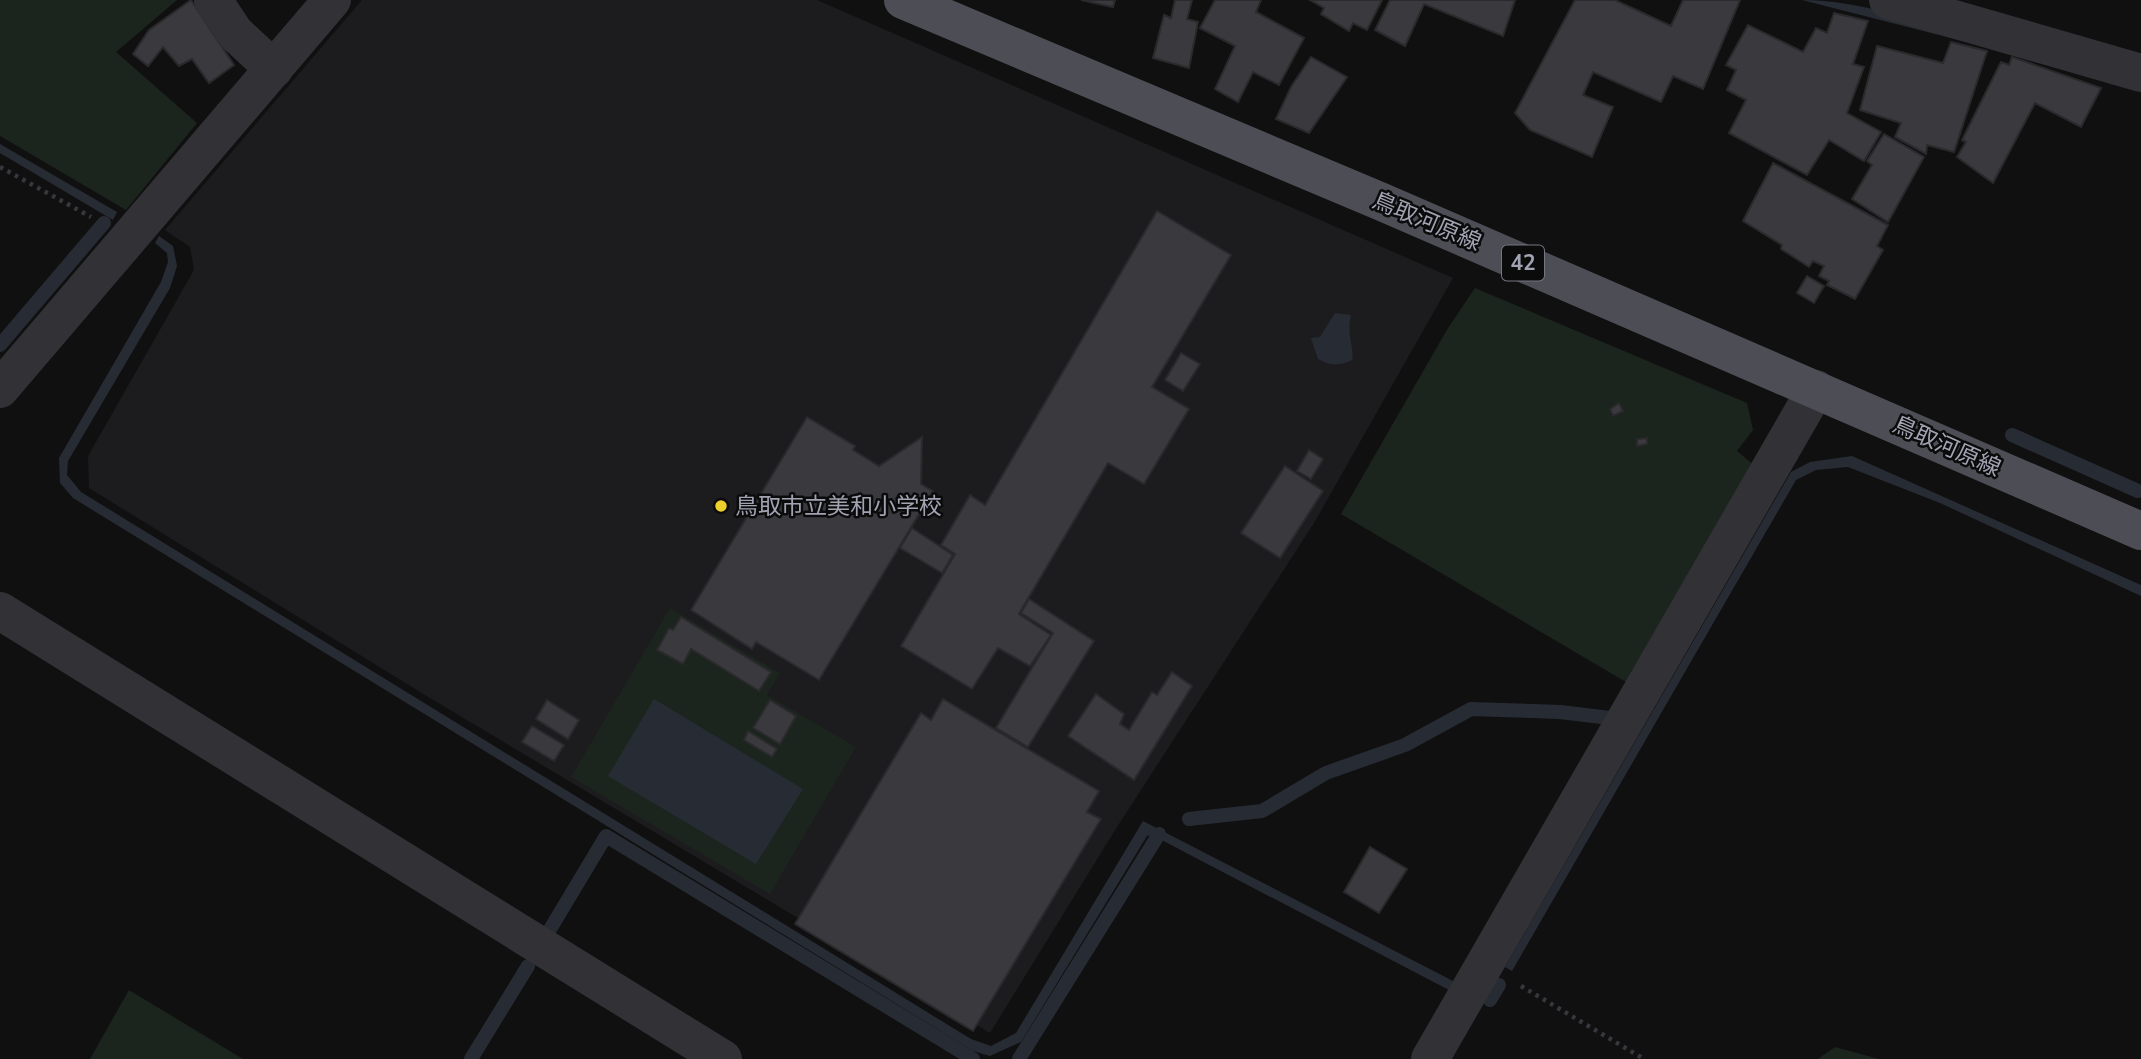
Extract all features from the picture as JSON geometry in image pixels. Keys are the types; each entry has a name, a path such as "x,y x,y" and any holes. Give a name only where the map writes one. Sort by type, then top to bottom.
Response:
{"main road":[{"name":"鳥取河原線","path":"903,0 1816,389 2141,531"}],"street":[{"path":"214,0 236,33 274,69"},
{"path":"0,389 332,0"},
{"path":"1888,0 2141,72"},
{"path":"1430,1059 1816,389"},
{"path":"0,611 723,1059"}],"path":[{"path":"0,167 83,212 127,241"},
{"path":"1484,965 1644,1059"}],"shaded area":[{"path":"0,0 177,0 116,52 197,123 126,210 0,136"},
{"name":"鳥取市立美和小学校","path":"362,0 817,0 1453,278 1314,523 1117,827 990,1033 425,695 89,488 88,456 194,270 190,247 165,230"},
{"path":"1802,0 1847,4 1894,14 1982,46"},
{"path":"0,144 117,212 113,220 0,153"},
{"path":"159,236 173,246 177,266 170,288 68,461 67,475 81,492 971,1039 991,1046 1016,1033 1143,821 1453,981 1449,990 1152,835 1147,836 1021,1042 990,1056 973,1051 73,498 60,483 59,458 161,282 168,262 167,253 155,243"},
{"path":"1475,288 1747,403 1753,430 1737,451 1755,466 1631,685 1341,514 1448,328"},
{"path":"1335,313 1351,315 1349,329 1353,356 1352,360 1335,364 1318,359 1311,338 1320,337"},
{"path":"1852,456 2141,585 2141,596 1940,503 1848,467 1816,470 1796,480 1512,971 1505,967 1791,472 1810,462"},
{"path":"670,608 780,673 767,695 856,747 770,894 571,777"},
{"path":"654,699 803,789 756,864 608,776"},
{"path":"129,990 243,1059 90,1059"},
{"path":"1835,1047 1879,1059 1818,1059"}],"building":[{"path":"191,0 234,65 209,83 192,59 179,66 163,47 148,66 133,54 149,30"},
{"path":"1081,0 1115,0 1113,7"},
{"path":"1175,0 1192,0 1187,19 1198,22 1189,68 1153,58 1164,15 1171,18"},
{"path":"1215,0 1261,0 1256,12 1304,38 1279,85 1253,72 1238,102 1215,89 1235,46 1200,28"},
{"path":"1310,0 1382,0 1367,30 1353,23 1349,31 1321,14 1324,8"},
{"path":"1390,0 1515,0 1503,36 1424,4 1405,46 1375,30"},
{"path":"1575,0 1615,0 1671,26 1683,0 1740,0 1703,89 1673,76 1661,102 1593,72 1583,95 1613,107 1592,157 1530,130 1515,113"},
{"path":"1834,13 1868,21 1853,64 1864,67 1847,113 1881,132 1864,161 1829,140 1807,175 1729,133 1746,100 1727,90 1736,70 1726,65 1748,25 1803,52 1816,28 1827,33"},
{"path":"1951,42 1987,51 1954,152 1927,145 1926,154 1895,137 1901,123 1860,110 1877,46 1943,63"},
{"path":"1311,57 1347,77 1309,133 1276,119 1291,87"},
{"path":"2012,57 2101,88 2081,127 2035,103 1993,183 1957,157 1966,142 1962,140 2001,62 2009,65"},
{"path":"1884,134 1924,157 1888,222 1852,199 1872,165 1867,161"},
{"path":"1773,163 1888,225 1877,246 1883,250 1855,299 1827,285 1829,281 1819,276 1824,266 1813,261 1809,267 1781,249 1782,245 1743,221"},
{"path":"1157,211 1231,255 1152,387 1189,409 1144,484 1108,463 1019,614 1051,635 1030,666 998,648 972,689 901,646 955,554 941,545 970,495 985,505"},
{"path":"1807,276 1824,286 1814,303 1797,293"},
{"path":"1181,353 1200,364 1183,391 1165,380"},
{"path":"1619,403 1623,411 1613,416 1610,409"},
{"path":"807,417 855,446 853,450 879,466 922,437 921,484 933,491 819,680 756,642 752,649 691,610"},
{"path":"1647,438 1647,444 1637,446 1637,439"},
{"path":"1309,450 1323,459 1311,479 1297,471"},
{"path":"1285,466 1323,491 1280,558 1241,533"},
{"path":"912,528 953,555 942,573 900,548"},
{"path":"1029,599 1094,641 1028,747 996,728 1053,633 1021,613"},
{"path":"681,617 771,672 759,691 691,649 683,664 657,650 669,628 673,630"},
{"path":"1172,672 1192,686 1134,780 1068,736 1096,694 1124,714 1120,724 1129,730 1152,692 1157,695"},
{"path":"943,699 1099,791 1087,812 1101,819 973,1031 795,924 921,713 931,720"},
{"path":"547,700 579,720 568,739 536,719"},
{"path":"770,700 796,716 780,744 753,728"},
{"path":"532,726 564,745 554,761 522,742"},
{"path":"748,731 777,749 772,757 744,740"},
{"path":"1370,847 1407,869 1379,913 1344,892"}],"waterway":[{"path":"0,345 104,223"},
{"path":"2012,435 2138,491"},
{"path":"1189,819 1262,811 1326,773 1405,745 1471,709 1560,712 1610,718"},
{"path":"1019,1059 1159,834"},
{"path":"546,936 606,836 973,1059"},
{"path":"471,1059 528,966"},
{"path":"1490,1000 1499,985"}],"place":[{"name":"鳥取市立美和小学校","path":"721,506"}]}
